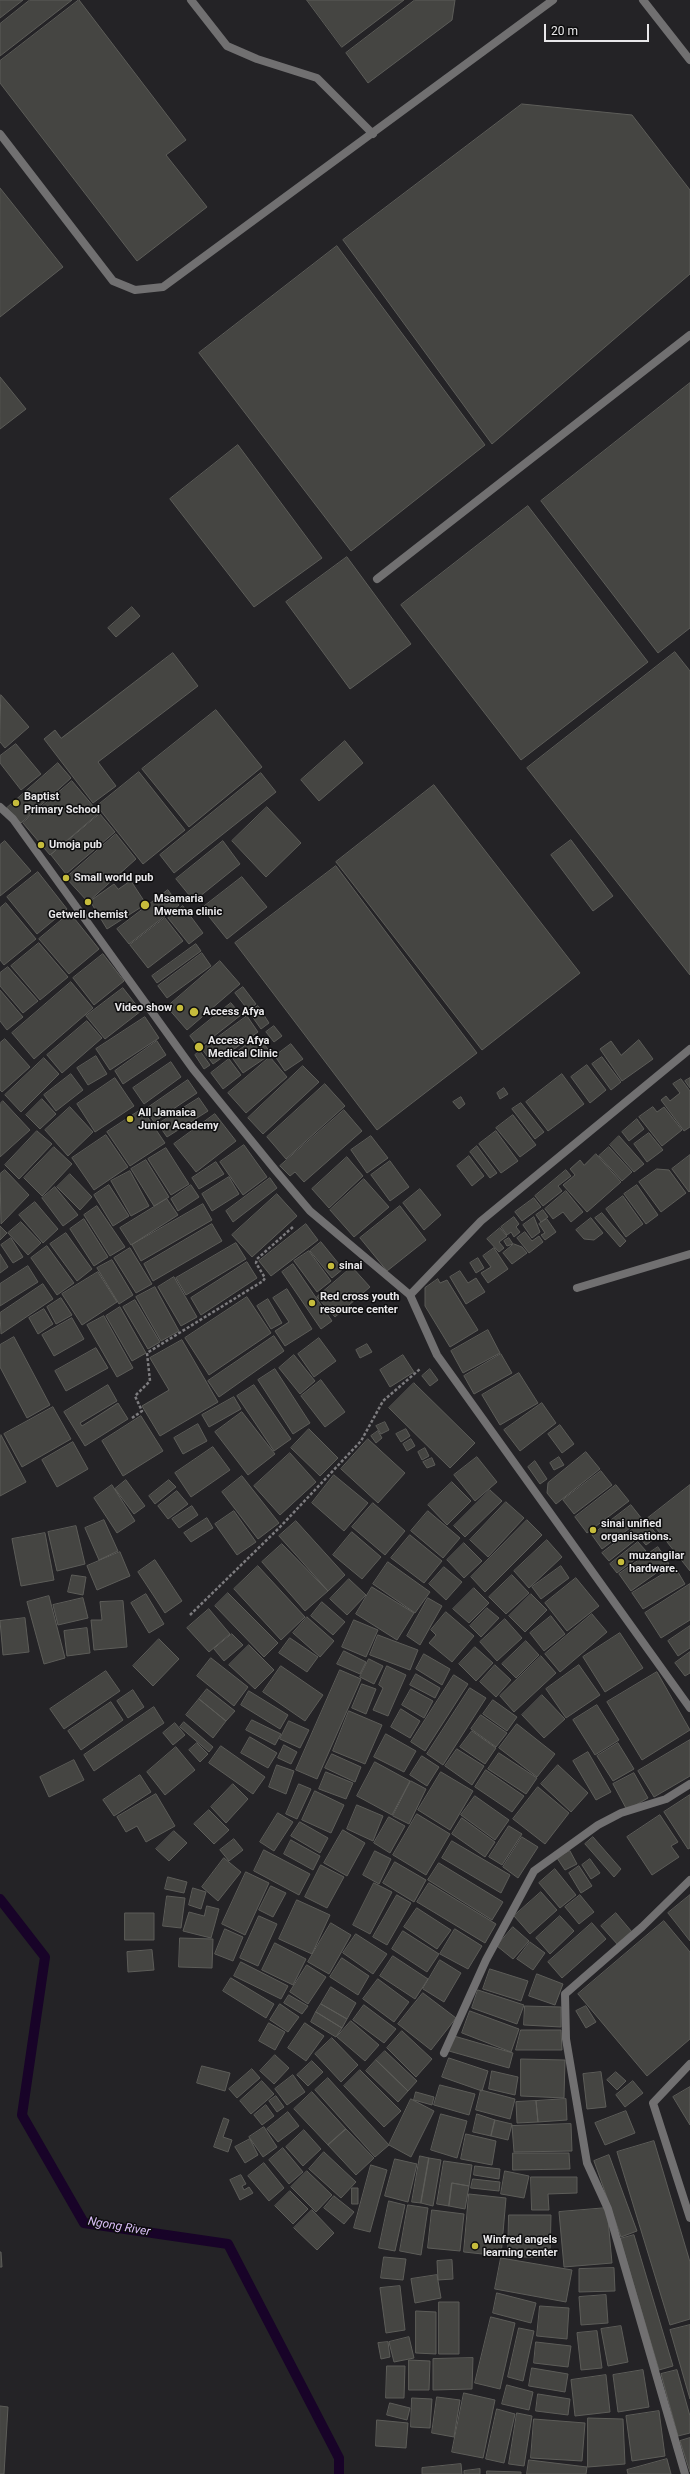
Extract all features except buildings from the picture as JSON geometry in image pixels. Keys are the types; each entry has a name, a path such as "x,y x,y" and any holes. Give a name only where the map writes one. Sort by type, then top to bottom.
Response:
{"street":[{"path":"191,0 227,46 257,59 317,78 373,134"},
{"path":"0,134 113,281 135,290 164,287 553,0"},
{"path":"643,0 690,60"},
{"path":"377,578 690,336"},
{"path":"0,806 13,819 193,1069 310,1211 410,1295 437,1355 690,1708"},
{"path":"410,1295 481,1221 690,1049"},
{"path":"577,1288 690,1254"},
{"path":"444,2052 486,1960 534,1871 598,1825 621,1813 666,1799 690,1784"},
{"path":"685,2474 608,2209 587,2163 566,2039 565,1994 642,1927 690,1880"},
{"path":"690,2064 653,2103 690,2218"}],"path":[{"path":"132,1418 142,1412 135,1396 150,1382 147,1353 263,1280 264,1278 256,1263 257,1260 310,1211"},
{"path":"190,1615 280,1527 361,1441 382,1401 437,1355"}],"waterway":[{"name":"Ngong River","path":"0,1899 45,1957 22,2115 84,2223 228,2244 339,2458 339,2474"}],"place":[{"name":"Baptist Primary School","path":"16,803"},
{"name":"Umoja pub","path":"41,845"},
{"name":"Small world pub","path":"66,878"},
{"name":"Getwell chemist","path":"88,902"},
{"name":"Msamaria Mwema clinic","path":"145,905"},
{"name":"Video show","path":"180,1008"},
{"name":"Access Afya","path":"194,1012"},
{"name":"Access Afya Medical Clinic","path":"199,1047"},
{"name":"All Jamaica Junior Academy","path":"130,1119"},
{"name":"sinai","path":"331,1266"},
{"name":"Red cross youth resource center","path":"312,1303"},
{"name":"sinai unified organisations.","path":"593,1530"},
{"name":"muzangilar hardware.","path":"621,1562"},
{"name":"Winfred angels learning center","path":"475,2246"}]}
